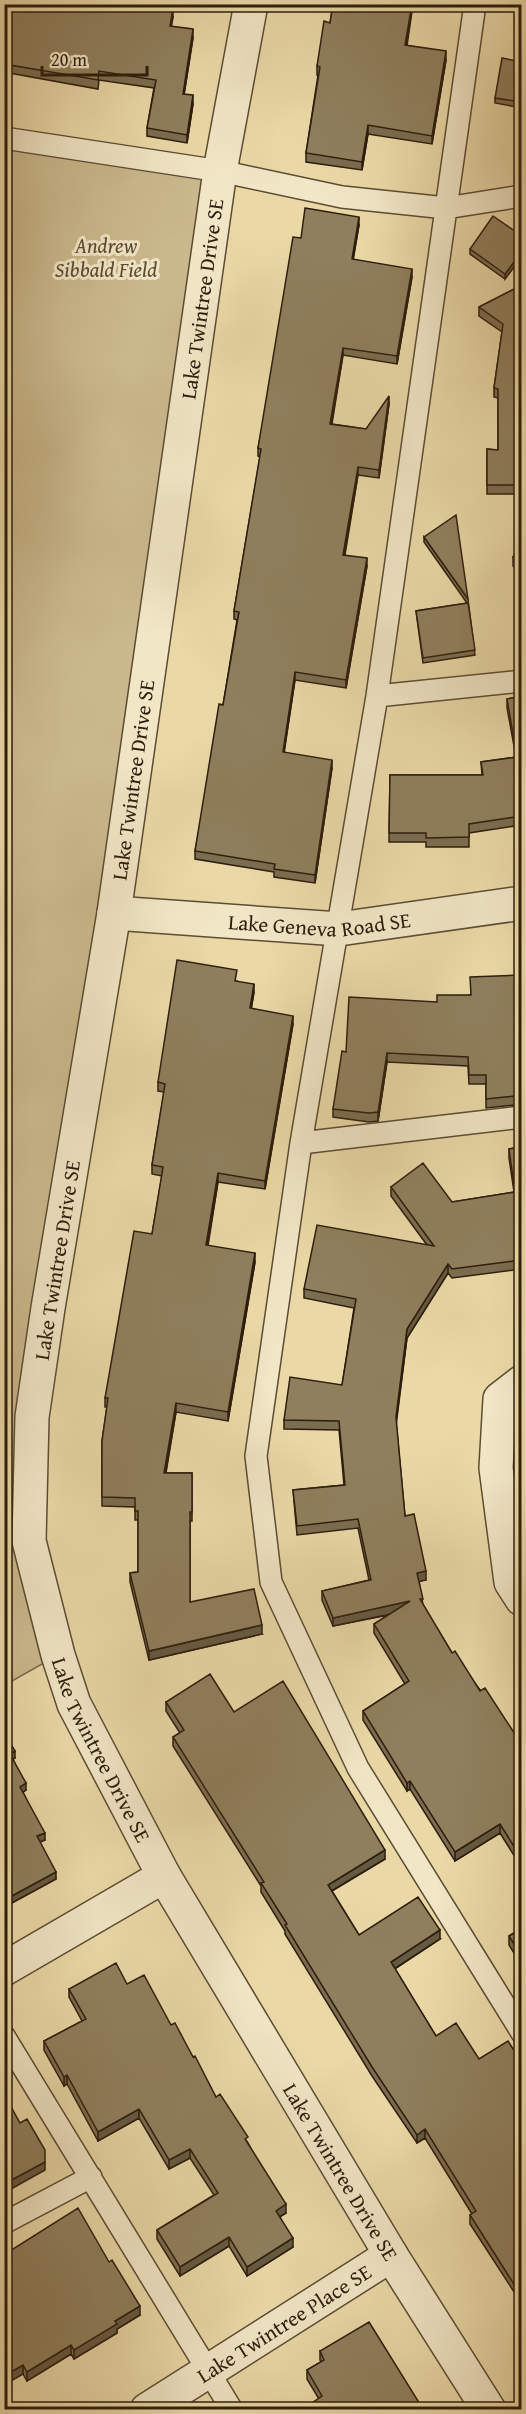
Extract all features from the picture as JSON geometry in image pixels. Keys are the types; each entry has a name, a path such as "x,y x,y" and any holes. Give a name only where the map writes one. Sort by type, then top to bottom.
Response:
{"street":[{"name":"Lake Twintree Drive SE","path":"251,4 220,171 114,913 32,1417 29,1541 58,1655 74,1704 164,1876 391,2255 489,2409"},
{"name":"Lake Geneva Road SE","path":"114,913 339,929 522,903"},
{"path":"522,1382 500,1399 496,1468 511,1582 522,1599"},
{"path":"4,1968 164,1876"},
{"name":"Lake Twintree Place SE","path":"147,2409 391,2255"}],"lane":[{"path":"475,4 377,696 301,1143 256,1456 271,1582 358,1768 522,2033"},
{"path":"4,138 220,171 342,197 446,208 522,196"},
{"path":"377,696 522,681"},
{"path":"301,1143 522,1117"},
{"path":"4,2036 232,2409"},
{"path":"4,2223 91,2177"}],"green space":[{"name":"Andrew Sibbald Field","path":"5,138 220,171 32,1417 58,1655 5,1685"}],"building":[{"path":"4,4 149,4 173,8 170,26 193,29 183,94 193,95 187,135 147,128 156,80 99,71 98,80 4,64"},
{"path":"333,4 412,4 405,45 446,51 432,136 368,125 362,162 306,153 320,67 317,66 324,21 330,23"},
{"path":"502,58 522,62 522,102 495,98"},
{"path":"305,208 359,217 352,259 412,269 397,356 343,348 330,424 366,429 389,396 379,470 358,467 343,555 367,558 346,680 295,672 283,752 332,760 315,875 274,869 275,864 195,851 219,704 223,705 239,612 234,611 293,237 301,238"},
{"path":"493,216 522,236 522,251 505,274 470,249"},
{"path":"522,285 522,485 487,485 487,449 498,450 498,389 494,388 503,324 479,307"},
{"path":"456,515 468,599 424,537"},
{"path":"522,543 522,562 513,557"},
{"path":"468,603 475,650 423,658 416,611"},
{"path":"522,696 522,816 469,824 469,837 426,838 426,833 389,833 390,775 483,775 481,762 517,757 507,699"},
{"path":"177,960 237,970 235,981 254,984 250,1008 293,1016 265,1181 218,1173 206,1245 255,1253 228,1412 176,1403 164,1473 192,1473 190,1602 254,1589 262,1625 149,1651 130,1573 138,1572 138,1511 135,1511 135,1498 102,1497 102,1441 108,1398 105,1398 134,1231 152,1234 163,1167 152,1165 165,1084 158,1082"},
{"path":"522,975 522,1090 515,1091 515,1096 486,1099 486,1075 469,1075 468,1057 387,1053 378,1112 333,1109 342,1051 346,1052 349,997 437,1002 437,995 471,995 470,977"},
{"path":"522,1147 522,1260 452,1269 448,1264 407,1329 396,1417 405,1516 414,1514 426,1571 417,1573 423,1599 420,1599 452,1653 455,1651 480,1691 485,1688 522,1745 522,1856 520,1856 500,1824 455,1852 410,1781 407,1783 363,1711 409,1681 374,1624 410,1601 333,1618 322,1591 371,1580 358,1519 297,1526 293,1490 345,1485 339,1421 284,1420 290,1377 342,1385 356,1299 304,1289 317,1225 434,1246 391,1187 423,1163 452,1202 515,1192 509,1149"},
{"path":"210,1674 234,1712 283,1681 385,1850 328,1885 359,1935 418,1897 440,1930 391,1962 436,2036 456,2023 479,2059 508,2041 522,2063 522,2299 470,2215 476,2211 425,2129 417,2135 372,2067 285,1925 287,1924 261,1883 264,1882 173,1737 184,1730 166,1702"},
{"path":"4,1732 15,1751 10,1754 26,1783 20,1787 45,1833 37,1836 56,1872 10,1897 4,1887"},
{"path":"522,1928 522,1957 509,1936"},
{"path":"116,1963 127,1984 144,1975 171,2025 175,2023 216,2097 220,2094 248,2137 245,2139 286,2204 276,2211 293,2238 247,2267 229,2237 180,2267 157,2230 218,2193 190,2149 169,2160 139,2109 98,2132 67,2075 64,2077 44,2041 86,2019 69,1989"},
{"path":"4,2094 20,2123 27,2119 45,2150 45,2162 4,2184"},
{"path":"78,2208 109,2262 112,2260 140,2306 115,2321 117,2324 74,2350 71,2345 27,2372 23,2365 4,2376 4,2244 10,2251"},
{"path":"369,2322 423,2409 303,2409 322,2396 307,2370 324,2360 320,2351"}]}
